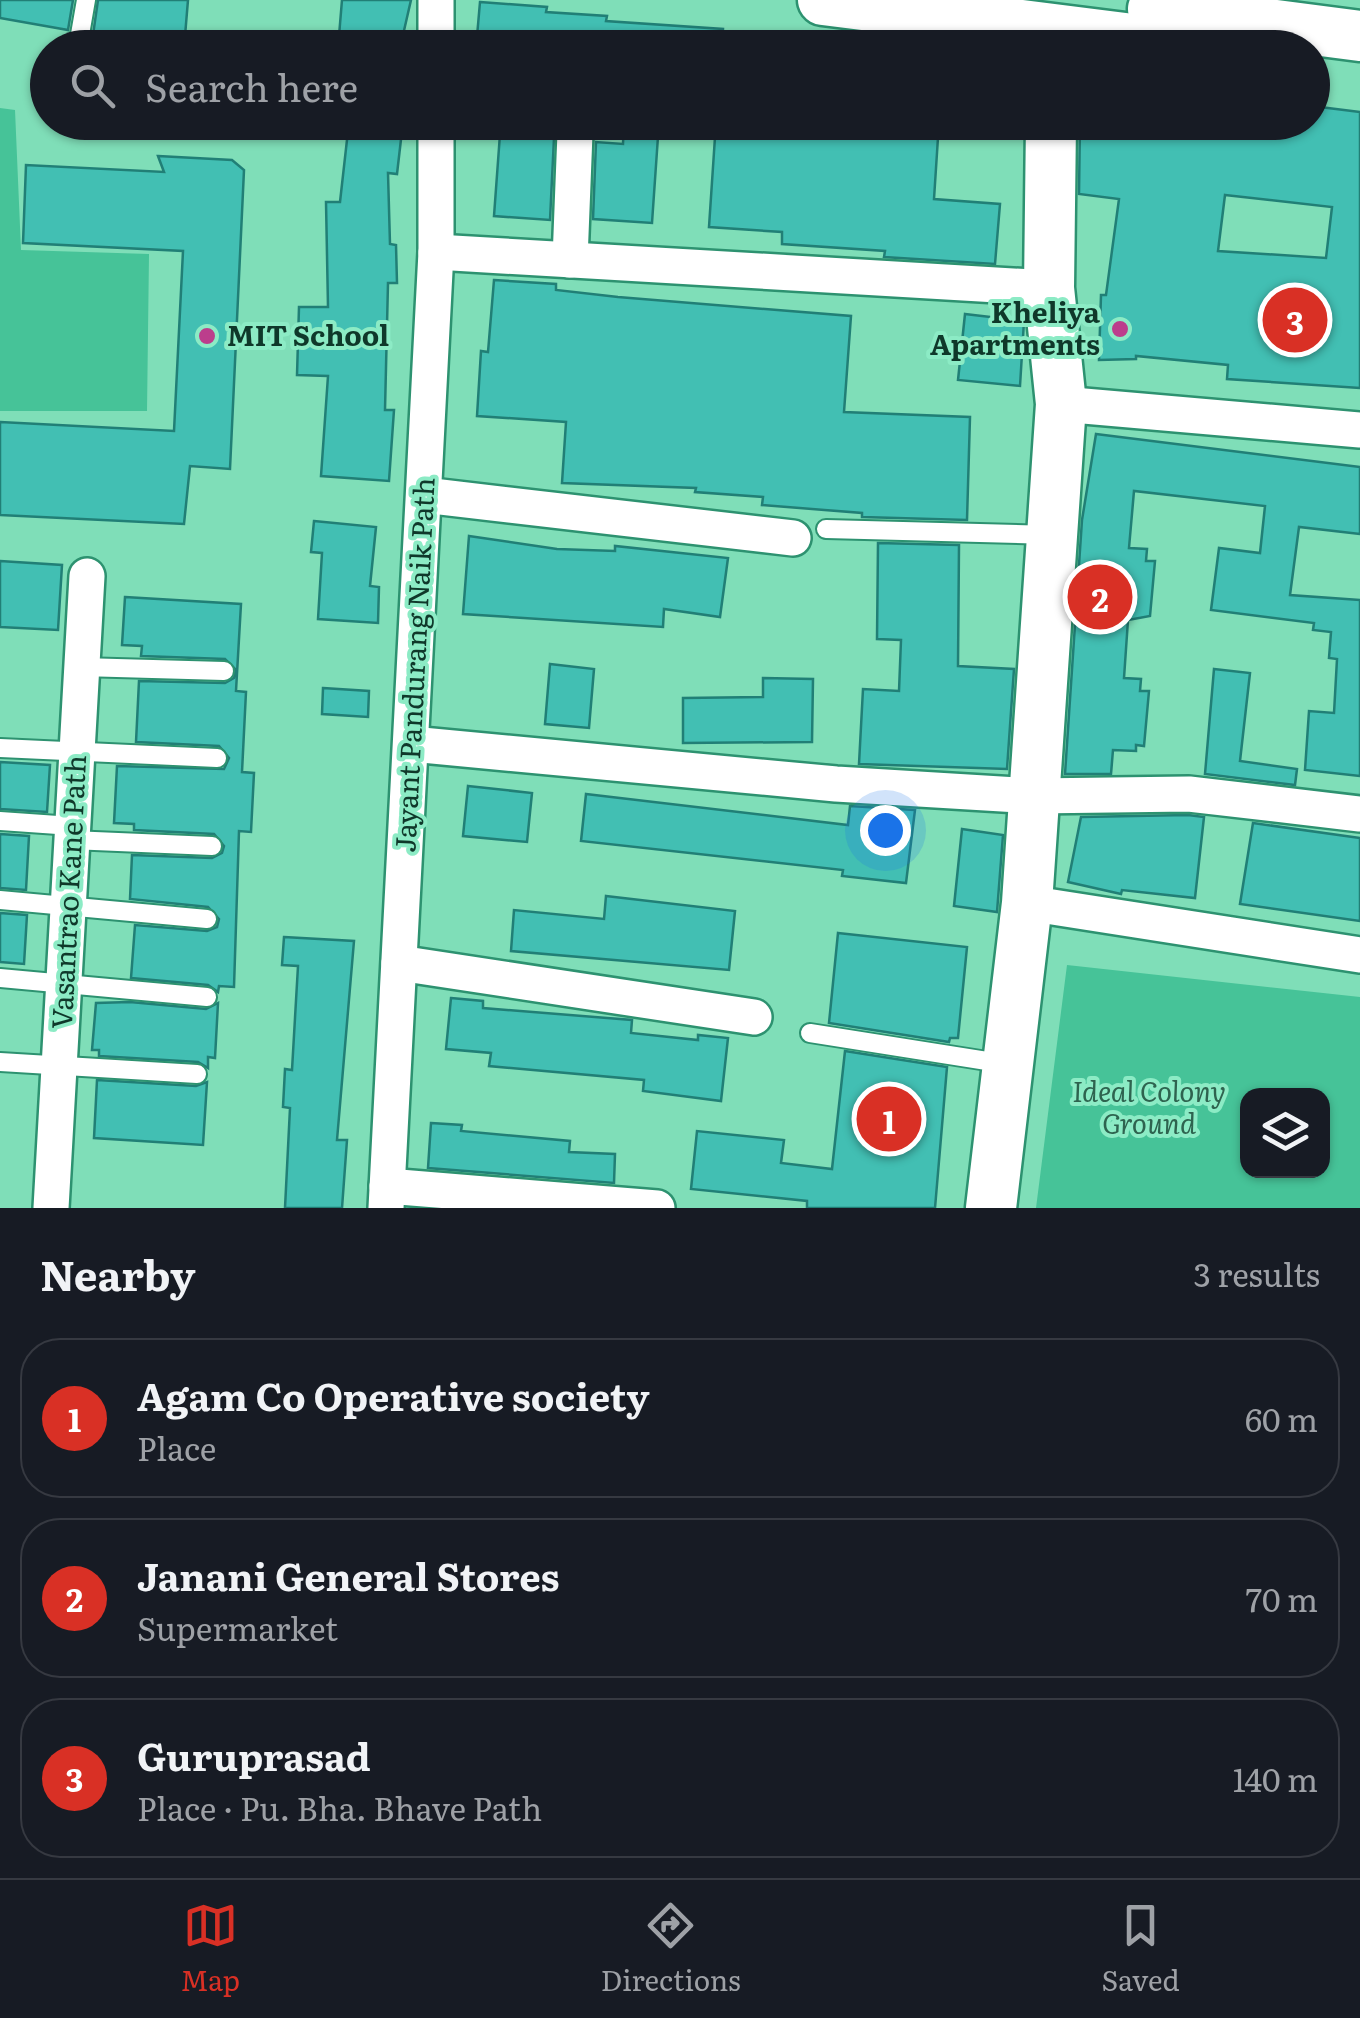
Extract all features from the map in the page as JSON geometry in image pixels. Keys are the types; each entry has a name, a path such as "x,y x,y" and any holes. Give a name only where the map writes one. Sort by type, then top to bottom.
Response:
{"street":[{"path":"436,0 436,30"},
{"path":"822,0 1255,30"},
{"path":"1062,19 1116,30"},
{"path":"1330,34 1360,36"},
{"path":"1330,64 1360,68"},
{"name":"Jayant Pandurang Naik Path","path":"387,1197 436,252 436,140"},
{"path":"570,260 575,140"},
{"path":"991,1208 1026,902 1061,404 1049,288 1051,140"},
{"path":"436,252 1049,288"},
{"path":"1061,404 1360,430"},
{"path":"424,495 810,534"},
{"name":"Vasantrao Kane Path","path":"51,1208 87,576"},
{"path":"410,744 836,784 1033,796 1190,794 1360,814"},
{"path":"1026,902 1360,955"},
{"path":"399,963 754,1017"},
{"path":"387,1197 657,1208"}],"lane":[{"path":"81,30 86,0"},
{"path":"810,534 1052,535"},
{"path":"81,667 224,671"},
{"path":"0,748 217,758"},
{"path":"0,821 72,833 212,846"},
{"path":"0,900 207,919"},
{"path":"0,978 206,997"},
{"path":"810,1033 1007,1064"},
{"path":"0,1062 197,1074"}],"green space":[{"path":"0,108 15,110 21,250 149,254 147,411 0,411"},
{"name":"Ideal Colony Ground","path":"1067,965 1360,997 1360,1208 1036,1208"}],"building":[{"path":"0,0 73,0 68,30 0,18"},
{"path":"98,0 188,0 186,30 94,30"},
{"path":"342,0 411,0 404,30 340,30"},
{"path":"480,2 607,16 606,21 723,29 723,30 478,30"},
{"path":"1330,108 1360,112 1360,388 1227,379 1228,365 1136,356 1099,360 1101,295 1106,295 1119,199 1079,194 1080,140 1330,140","holes":["1225,195 1332,207 1326,258 1218,251"]},
{"path":"347,140 401,140 397,174 388,173 390,244 396,245 397,283 388,283 385,410 394,410 389,481 321,476 328,376 297,375 299,307 328,307 326,202 340,202"},
{"path":"500,140 554,140 550,220 494,216"},
{"path":"623,140 658,140 652,223 593,219 596,142 623,144"},
{"path":"715,140 938,140 934,199 1000,204 995,264 884,257 885,251 782,244 782,232 709,227"},
{"name":"MIT School","path":"158,156 232,160 244,170 230,469 190,466 184,524 0,515 0,422 174,431 183,251 23,243 26,165 164,172"},
{"path":"494,280 556,284 556,290 618,297 851,316 844,412 970,417 967,520 862,517 862,513 762,505 763,497 695,492 696,488 562,483 566,422 477,416 481,351 488,352"},
{"path":"965,314 1024,321 1020,386 958,380"},
{"path":"1096,434 1360,467 1360,534 1299,527 1290,595 1360,600 1360,776 1305,770 1309,711 1334,713 1337,659 1329,658 1331,632 1313,630 1314,623 1211,610 1219,548 1260,553 1265,506 1134,491 1129,548 1147,549 1146,561 1155,561 1150,616 1128,620 1124,678 1141,679 1140,691 1149,691 1144,746 1136,745 1136,751 1113,750 1111,774 1065,774 1082,520"},
{"path":"314,521 376,527 370,586 379,587 378,623 318,619 322,553 311,552"},
{"path":"469,536 557,549 615,551 615,546 728,558 720,617 664,609 663,627 463,614"},
{"path":"878,543 959,545 958,666 1014,669 1007,769 859,764 863,689 899,691 901,640 877,639"},
{"path":"0,561 62,565 58,630 0,627"},
{"path":"125,597 241,604 236,691 246,692 242,772 254,773 251,832 239,831 234,987 219,986 218,992 208,985 131,978 135,925 207,931 217,927 219,919 208,907 130,899 132,855 212,858 222,853 224,846 214,834 134,830 134,824 114,823 117,766 224,769 229,758 219,746 136,742 139,681 225,683 234,678 236,670 225,659 141,656 142,646 122,645"},
{"path":"550,664 594,669 589,728 545,724"},
{"path":"1214,669 1250,673 1240,761 1297,769 1295,785 1205,774"},
{"path":"763,678 813,679 812,742 683,743 683,698 763,697"},
{"path":"323,688 369,691 368,717 322,714"},
{"path":"0,762 50,765 47,812 0,809"},
{"path":"468,786 532,793 527,842 463,836"},
{"path":"586,794 848,825 850,806 915,810 906,883 842,876 843,870 581,841"},
{"path":"1081,817 1204,817 1195,898 1122,890 1121,894 1068,882"},
{"path":"1253,823 1360,838 1360,921 1240,904"},
{"path":"962,829 1003,835 997,912 954,906"},
{"path":"0,834 29,836 26,890 0,888"},
{"path":"606,896 735,911 729,970 511,951 514,910 604,919"},
{"path":"0,913 27,915 24,964 0,962"},
{"path":"838,933 967,947 958,1038 950,1038 949,1042 829,1023"},
{"path":"284,937 354,941 337,1140 347,1140 342,1208 285,1208 290,1108 283,1107 285,1069 292,1070 298,966 282,965"},
{"path":"451,998 483,1001 483,1008 632,1020 631,1033 698,1040 698,1035 728,1038 721,1101 643,1091 644,1080 489,1066 491,1053 446,1049"},
{"path":"96,1003 206,1009 218,1003 215,1058 208,1057 208,1068 198,1062 99,1056 99,1050 92,1050"},
{"path":"845,1051 947,1067 935,1208 807,1208 807,1201 691,1189 697,1131 784,1140 781,1163 832,1169"},
{"path":"97,1080 196,1086 207,1082 203,1145 94,1138"},
{"path":"431,1123 462,1125 461,1131 570,1141 569,1152 615,1154 614,1183 428,1168"}],"place":[{"name":"Guruprasad","path":"1295,320"},
{"name":"Kheliya Apartments","path":"1120,329"},
{"name":"MIT School","path":"207,336"},
{"name":"Janani General Stores","path":"1100,597"},
{"name":"Agam Co Operative society","path":"889,1119"}]}
